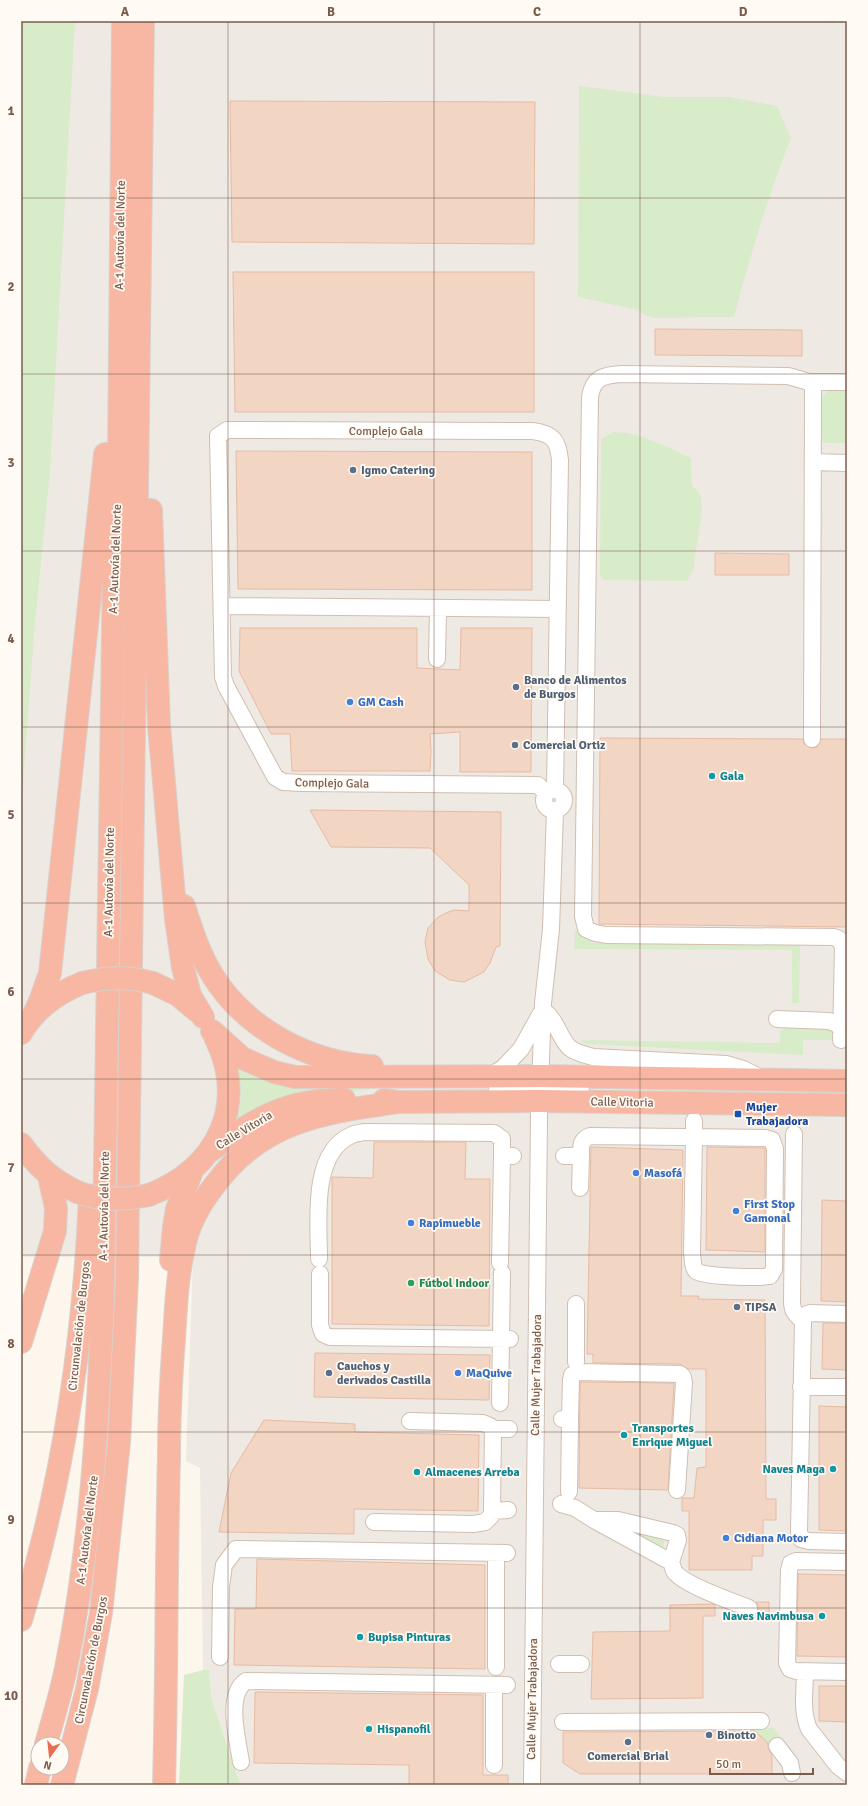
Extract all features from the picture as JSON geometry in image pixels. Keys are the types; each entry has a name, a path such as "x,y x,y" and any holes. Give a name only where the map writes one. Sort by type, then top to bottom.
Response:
{"highway":[{"name":"A-1 Autovía del Norte","path":"49,1736 66,1669 79,1594 88,1525 95,1453 103,1297 114,568 119,458 123,21"},
{"name":"A-1 Autovía del Norte","path":"110,1532 119,1442 127,1278 143,21"},
{"path":"21,1144 34,1162 49,1176 77,1192 97,1198 115,1200 131,1199 149,1195 172,1186 192,1171 210,1151 220,1132 226,1115 229,1096 228,1074 224,1054 190,995 180,958 159,726 150,473 150,257 140,232"},
{"path":"21,1033 33,1016 50,973 101,501 110,403 114,304 120,261"},
{"path":"159,726 165,789 183,902 197,945 212,974 230,998 271,1034 310,1053 363,1066 405,1068 454,1067 485,1076"},
{"path":"33,1016 52,998 82,983 118,977 152,983 178,995 242,1058 274,1072 296,1077 541,1076 847,1081"},
{"name":"Circunvalación de Burgos","path":"21,1620 32,1582 59,1471 75,1381 86,1258 92,1167 106,1028"},
{"name":"Calle Vitoria","path":"210,1151 260,1118 308,1101 363,1098 398,1102 540,1101 847,1105"},
{"path":"164,1785 170,1403 175,1314 184,1247 192,1221 214,1185 248,1150 269,1136 298,1122 320,1114 398,1102"},
{"path":"170,1403 167,1318 172,1242 178,1209 192,1171"},
{"path":"21,1342 55,1231 56,1208 49,1176"},
{"name":"Circunvalación de Burgos","path":"62,1785 74,1745 102,1613 110,1532"}],"street":[{"path":"777,1019 829,1021 837,1024 841,1034 843,948 839,939 841,938 606,935 586,929 583,922 590,397 591,388 597,381 606,375 622,374 788,376 809,382 847,382"},
{"path":"809,382 813,387 814,399 812,739"},
{"name":"Complejo Gala","path":"227,430 534,431 546,434 553,438 558,447 560,460 558,609 551,791 538,785 282,782 275,777 225,682 218,436 227,430"},
{"path":"813,462 847,463"},
{"path":"222,606 558,609"},
{"path":"437,659 438,608"},
{"name":"Calle Mujer Trabajadora","path":"532,1785 540,1101 543,1010 552,929 555,810 549,809 544,803 551,791"},
{"path":"485,1076 503,1068 522,1049 543,1010 551,1016 570,1048 578,1053 593,1057 726,1064 743,1069 762,1079"},
{"path":"398,1102 410,1092 528,1089 534,1085 541,1076"},
{"path":"540,1101 550,1090 558,1087 647,1086 670,1077"},
{"path":"580,1188 582,1142 584,1138 590,1136 694,1129 772,1140 775,1149 774,1269 770,1276 706,1275 696,1270 693,1263 692,1253 694,1129"},
{"path":"500,1403 505,1376 505,1339 501,1268 508,1156 502,1139 494,1133 364,1132 351,1135 332,1152 322,1172 320,1191 319,1267 320,1325 323,1334 330,1337 505,1339"},
{"path":"794,1134 792,1309 803,1321"},
{"path":"564,1156 581,1156"},
{"path":"576,1304 576,1362"},
{"path":"847,1314 810,1313 805,1315 803,1321 799,1532 801,1539 808,1541 847,1542"},
{"path":"677,1490 684,1383 683,1377 680,1374 578,1372 572,1374 566,1419 565,1498 575,1508 594,1520 671,1562 675,1571 680,1577 701,1588 749,1608"},
{"path":"801,1387 847,1387"},
{"path":"374,1522 473,1524 485,1522 491,1516 500,1511 493,1430 490,1426 483,1423 410,1421"},
{"path":"493,1430 509,1429"},
{"path":"594,1520 618,1520 677,1535 678,1540 671,1562"},
{"path":"220,1657 221,1587 224,1566 236,1549 501,1553 496,1667"},
{"path":"847,1562 796,1561 791,1563 789,1570 787,1663 790,1669 805,1671 847,1672"},
{"path":"559,1664 581,1664"},
{"path":"805,1671 804,1714 806,1722 809,1729 838,1766 847,1773"},
{"path":"241,1762 234,1712 237,1693 241,1684 246,1681 500,1685 494,1765"},
{"path":"563,1722 761,1721"},
{"path":"777,1746 790,1763 792,1774"}],"shaded area":[{"path":"21,21 847,21 847,1785 241,1785 212,1700 209,1670 203,1670 200,1468 186,1461 193,1257 21,1257"}],"green space":[{"path":"21,21 75,21 50,471 35,623 21,810"},
{"path":"579,86 664,97 730,97 777,106 791,138 760,227 734,317 652,318 634,309 578,297"},
{"path":"828,391 847,391 847,443 825,443 822,441 822,396"},
{"path":"614,432 644,437 691,458 692,485 701,496 702,510 693,570 687,581 603,580 600,575 601,439"},
{"path":"575,929 582,937 593,943 800,945 799,1003 792,1003 792,950 574,949"},
{"path":"784,1028 822,1028 834,1032 837,1040 803,1040 803,1055 586,1044 580,1040 780,1043 780,1031"},
{"path":"237,1069 257,1078 288,1085 399,1085 344,1093 236,1122 240,1108 241,1096"},
{"path":"682,1088 847,1089 847,1096 642,1093"},
{"path":"617,1525 665,1538 663,1547"},
{"path":"209,1670 212,1700 241,1785 179,1785 184,1675"},
{"path":"774,1728 782,1739 772,1746 752,1729"}],"building":[{"path":"230,101 535,102 534,244 232,242"},
{"path":"233,272 534,272 534,412 235,412"},
{"path":"655,329 802,330 802,356 655,355"},
{"path":"236,451 532,452 532,590 238,589"},
{"path":"715,553 789,554 789,575 715,575"},
{"name":"GM Cash","path":"240,628 417,628 417,668 460,670 461,628 532,628 531,772 460,772 460,732 430,734 430,771 292,771 290,734 271,734 239,671"},
{"name":"Gala","path":"600,738 803,739 804,744 812,748 817,747 821,739 847,739 847,927 599,924"},
{"path":"310,810 501,812 500,946 496,947 490,963 484,972 464,982 450,980 435,971 428,959 425,942 428,928 438,917 446,913 454,910 469,911 469,885 430,848 331,847"},
{"name":"Rapimueble","path":"374,1142 466,1142 465,1179 490,1179 489,1326 332,1324 332,1177 373,1178"},
{"path":"591,1147 683,1150 681,1296 699,1296 698,1299 765,1300 766,1499 776,1499 776,1520 763,1520 763,1556 752,1556 752,1570 689,1570 689,1511 682,1511 682,1498 694,1498 697,1468 706,1467 706,1369 688,1369 680,1364 593,1363 593,1354 587,1354"},
{"path":"707,1147 765,1148 765,1252 706,1250"},
{"path":"822,1200 847,1201 847,1302 821,1301"},
{"path":"823,1323 847,1323 847,1370 822,1369"},
{"path":"315,1353 490,1355 489,1400 314,1397"},
{"name":"Transportes Enrique Miguel","path":"580,1382 674,1383 668,1490 579,1488"},
{"name":"Naves Maga","path":"819,1406 847,1407 847,1531 819,1530"},
{"path":"264,1420 355,1424 355,1432 479,1435 478,1511 354,1509 354,1534 219,1532 231,1473"},
{"name":"Bupisa Pinturas","path":"257,1559 485,1565 485,1669 234,1665 235,1609 256,1609"},
{"name":"Naves Navimbusa","path":"798,1574 847,1575 847,1657 797,1656"},
{"path":"756,1602 769,1602 769,1619 756,1619 758,1607"},
{"path":"670,1605 715,1605 715,1616 703,1616 703,1698 591,1699 593,1632 670,1631"},
{"path":"819,1686 847,1686 847,1722 819,1721"},
{"name":"Hispanofil","path":"255,1692 483,1695 483,1775 508,1775 508,1785 409,1785 409,1765 254,1763"},
{"path":"755,1731 768,1743 768,1748 772,1755 772,1774 580,1774 563,1763 563,1732"}],"place":[{"name":"Igmo Catering","path":"353,470"},
{"name":"Banco de Alimentos de Burgos","path":"516,687"},
{"name":"GM Cash","path":"350,702"},
{"name":"Comercial Ortiz","path":"515,745"},
{"name":"Gala","path":"712,776"},
{"name":"Mujer Trabajadora","path":"738,1114"},
{"name":"Masofá","path":"636,1173"},
{"name":"First Stop Gamonal","path":"736,1211"},
{"name":"Rapimueble","path":"411,1223"},
{"name":"Fútbol Indoor","path":"411,1283"},
{"name":"TIPSA","path":"737,1307"},
{"name":"Cauchos y derivados Castilla","path":"329,1373"},
{"name":"MaQuive","path":"458,1373"},
{"name":"Transportes Enrique Miguel","path":"624,1435"},
{"name":"Naves Maga","path":"833,1469"},
{"name":"Almacenes Arreba","path":"417,1472"},
{"name":"Cidiana Motor","path":"726,1538"},
{"name":"Naves Navimbusa","path":"822,1616"},
{"name":"Bupisa Pinturas","path":"360,1637"},
{"name":"Hispanofil","path":"369,1729"},
{"name":"Binotto","path":"709,1735"},
{"name":"Comercial Brial","path":"628,1742"}]}
